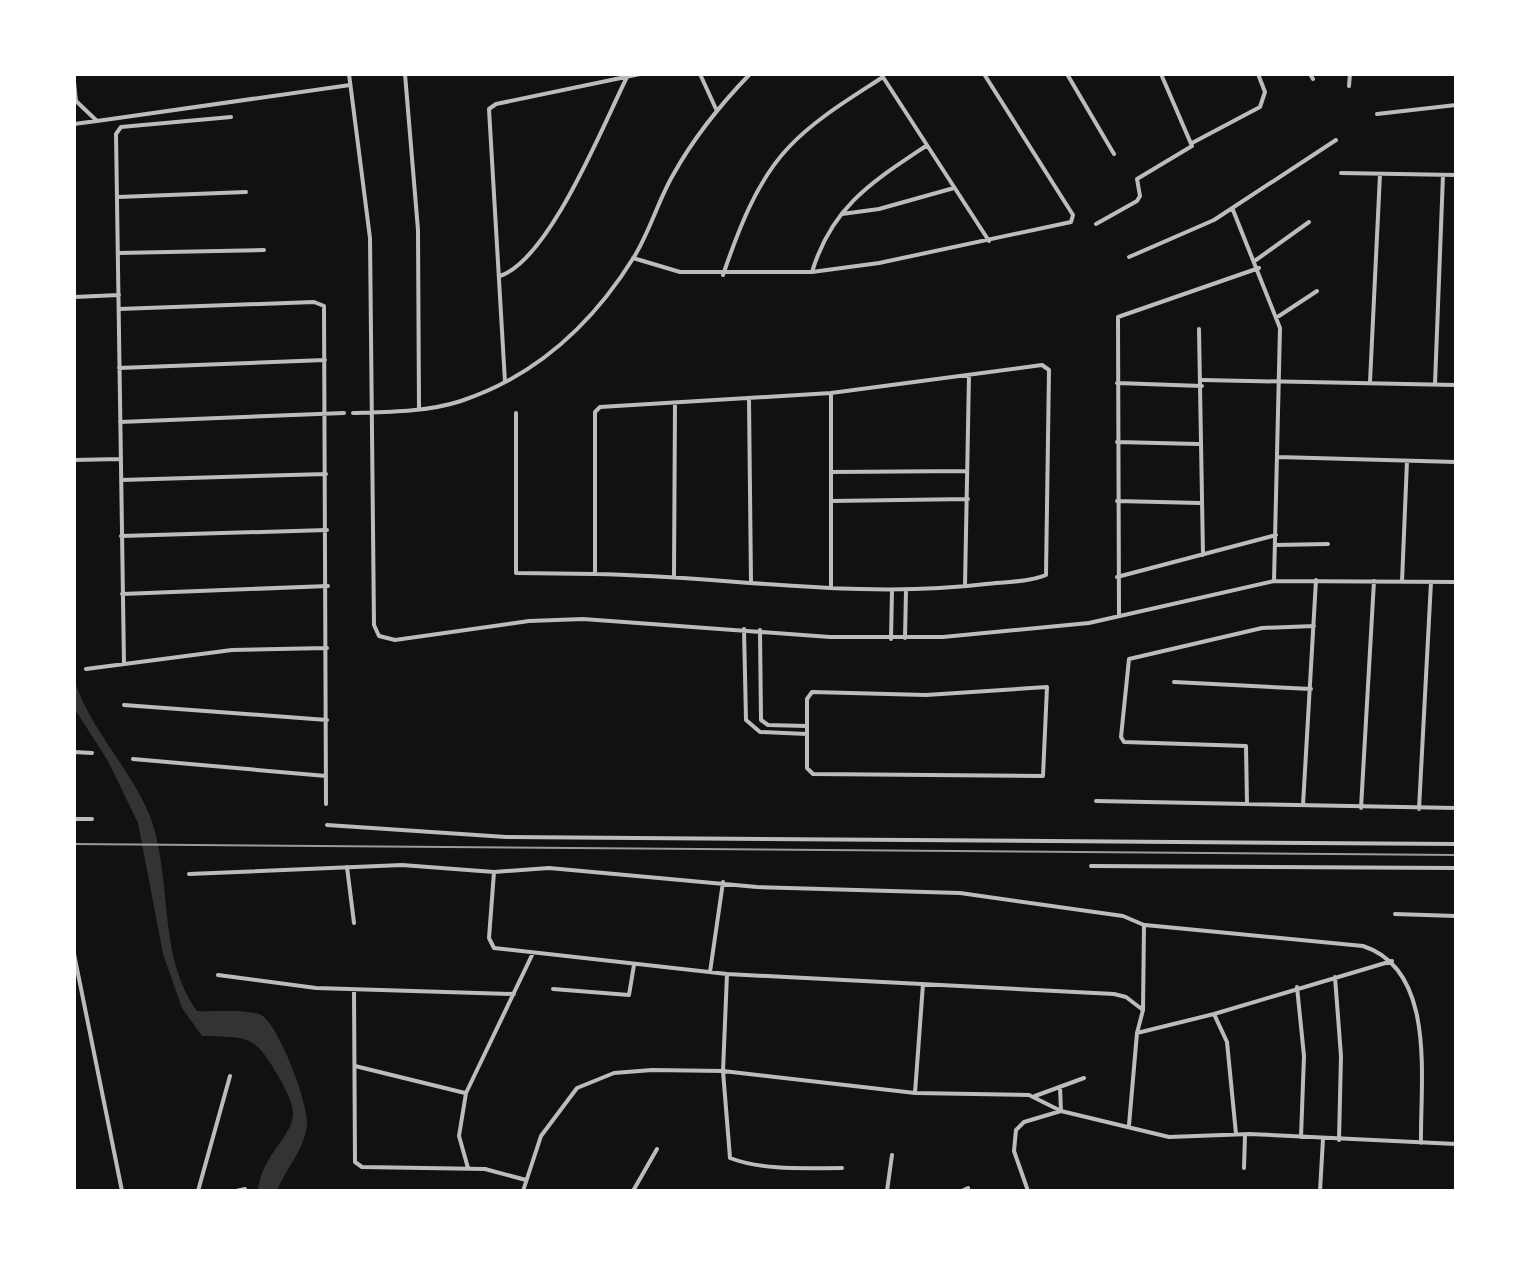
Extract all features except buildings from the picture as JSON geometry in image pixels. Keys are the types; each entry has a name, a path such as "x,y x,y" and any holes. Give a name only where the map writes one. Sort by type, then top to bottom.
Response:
{"street":[{"path":"349,74 370,238 374,625 379,636 395,640 529,621 583,619 891,639 1059,628 1274,581 1456,582"},
{"path":"405,74 418,230 419,409"},
{"path":"505,383 489,109 496,104 640,74"},
{"path":"700,74 716,109"},
{"path":"353,413 419,409 459,402 505,383 573,335 589,319 633,258 672,176 716,109 750,74"},
{"path":"633,258 680,272 723,275 812,272 989,241 1071,222 1073,215 984,74"},
{"path":"1067,74 1114,154"},
{"path":"1161,74 1192,143"},
{"path":"1096,224 1137,201 1140,196 1137,179 1192,143 1260,107 1265,92 1258,74"},
{"path":"1349,86 1350,74"},
{"path":"723,275 738,232 761,186 787,148 823,117 882,75 989,241"},
{"path":"500,276 519,265 533,250 563,206 627,77"},
{"path":"74,82 76,101 97,121"},
{"path":"74,124 350,85"},
{"path":"1377,114 1456,105"},
{"path":"124,664 116,134 121,127 231,117"},
{"path":"1129,257 1233,210 1336,140"},
{"path":"812,272 821,244 840,215 865,187 926,146"},
{"path":"1341,173 1456,175"},
{"path":"1370,382 1380,174"},
{"path":"1435,384 1443,175"},
{"path":"840,215 879,209 954,188"},
{"path":"118,197 246,192"},
{"path":"1233,210 1279,316 1274,581"},
{"path":"1256,260 1309,222"},
{"path":"118,253 264,250"},
{"path":"1119,616 1118,317 1259,268"},
{"path":"1279,316 1317,291"},
{"path":"74,297 119,295"},
{"path":"119,309 320,302 324,306 328,586 326,804"},
{"path":"1199,329 1203,555"},
{"path":"119,368 325,360"},
{"path":"516,413 516,573 674,576 892,590 965,586 1046,575 1049,370 1042,365 831,393 596,409 595,574"},
{"path":"965,586 969,375"},
{"path":"1117,383 1280,381 1456,385"},
{"path":"831,393 831,588"},
{"path":"749,399 751,582"},
{"path":"674,576 675,403"},
{"path":"120,422 344,413"},
{"path":"1117,442 1199,444"},
{"path":"1278,457 1456,462"},
{"path":"74,460 120,459"},
{"path":"1402,582 1407,461"},
{"path":"831,472 967,471"},
{"path":"121,480 326,474"},
{"path":"831,501 968,499"},
{"path":"1117,501 1200,503"},
{"path":"121,536 327,530"},
{"path":"1117,577 1276,535"},
{"path":"1275,545 1328,544"},
{"path":"1303,806 1316,580"},
{"path":"1361,808 1374,581"},
{"path":"1419,809 1431,582"},
{"path":"122,594 328,586"},
{"path":"891,639 892,590"},
{"path":"905,638 906,590"},
{"path":"1247,804 1246,746 1124,742 1121,737 1129,659 1253,630 1314,626"},
{"path":"744,629 746,720 760,732 807,734"},
{"path":"760,630 761,720 779,726 807,726"},
{"path":"86,669 232,650 327,648"},
{"path":"1174,682 1311,689"},
{"path":"1047,687 1043,776 813,774 807,768 807,734 807,699 812,692 926,695 1047,687"},
{"path":"124,705 327,720"},
{"path":"74,752 92,753"},
{"path":"133,759 326,776"},
{"path":"1096,801 1456,808"},
{"path":"74,819 92,819"},
{"path":"327,825 506,837 1456,844"},
{"path":"189,874 402,865 494,872 549,868 757,887 960,893 1123,916 1144,925 1363,946 1393,961 1418,1011 1421,1143"},
{"path":"1091,866 1456,868"},
{"path":"347,867 354,923"},
{"path":"494,872 491,945 533,953 727,974 1114,994 1126,997 1143,1010"},
{"path":"710,972 723,882"},
{"path":"1395,914 1456,916"},
{"path":"1129,1125 1137,1033 1143,1010 1144,925"},
{"path":"468,1168 459,1136 466,1093 533,953"},
{"path":"74,954 122,1191"},
{"path":"1137,1033 1214,1014 1393,961"},
{"path":"553,989 629,995 634,965"},
{"path":"727,974 723,1071 730,1158 786,1167 842,1168"},
{"path":"218,975 354,990 514,994"},
{"path":"1335,977 1341,1045 1339,1140"},
{"path":"915,1093 923,984"},
{"path":"1297,987 1304,1056 1301,1137"},
{"path":"354,990 355,1162 362,1167 485,1169 526,1180"},
{"path":"1214,1014 1227,1042 1236,1134"},
{"path":"355,1066 466,1093"},
{"path":"523,1191 541,1136 577,1088 614,1073 723,1071 915,1093 1035,1096 1084,1078"},
{"path":"198,1191 230,1076"},
{"path":"1060,1087 1061,1111"},
{"path":"1035,1096 1061,1111 1169,1137 1245,1134 1456,1144"},
{"path":"1028,1191 1014,1151 1016,1130 1024,1122 1061,1111"},
{"path":"1244,1168 1245,1134"},
{"path":"1320,1191 1323,1139"},
{"path":"633,1191 657,1149"},
{"path":"887,1191 892,1155"},
{"path":"962,1191 968,1188"},
{"path":"236,1191 245,1189"}],"shaded area":[{"path":"74,679 89,713 149,814 157,838 170,940 184,989 197,1011 259,1014 266,1019 283,1046 303,1100 307,1124 299,1150 277,1191 258,1191 265,1167 291,1123 293,1110 288,1096 272,1065 258,1047 232,1037 202,1036 182,1008 163,954 138,823 108,761 74,708"}],"railway":[{"path":"74,844 1456,855"}]}
